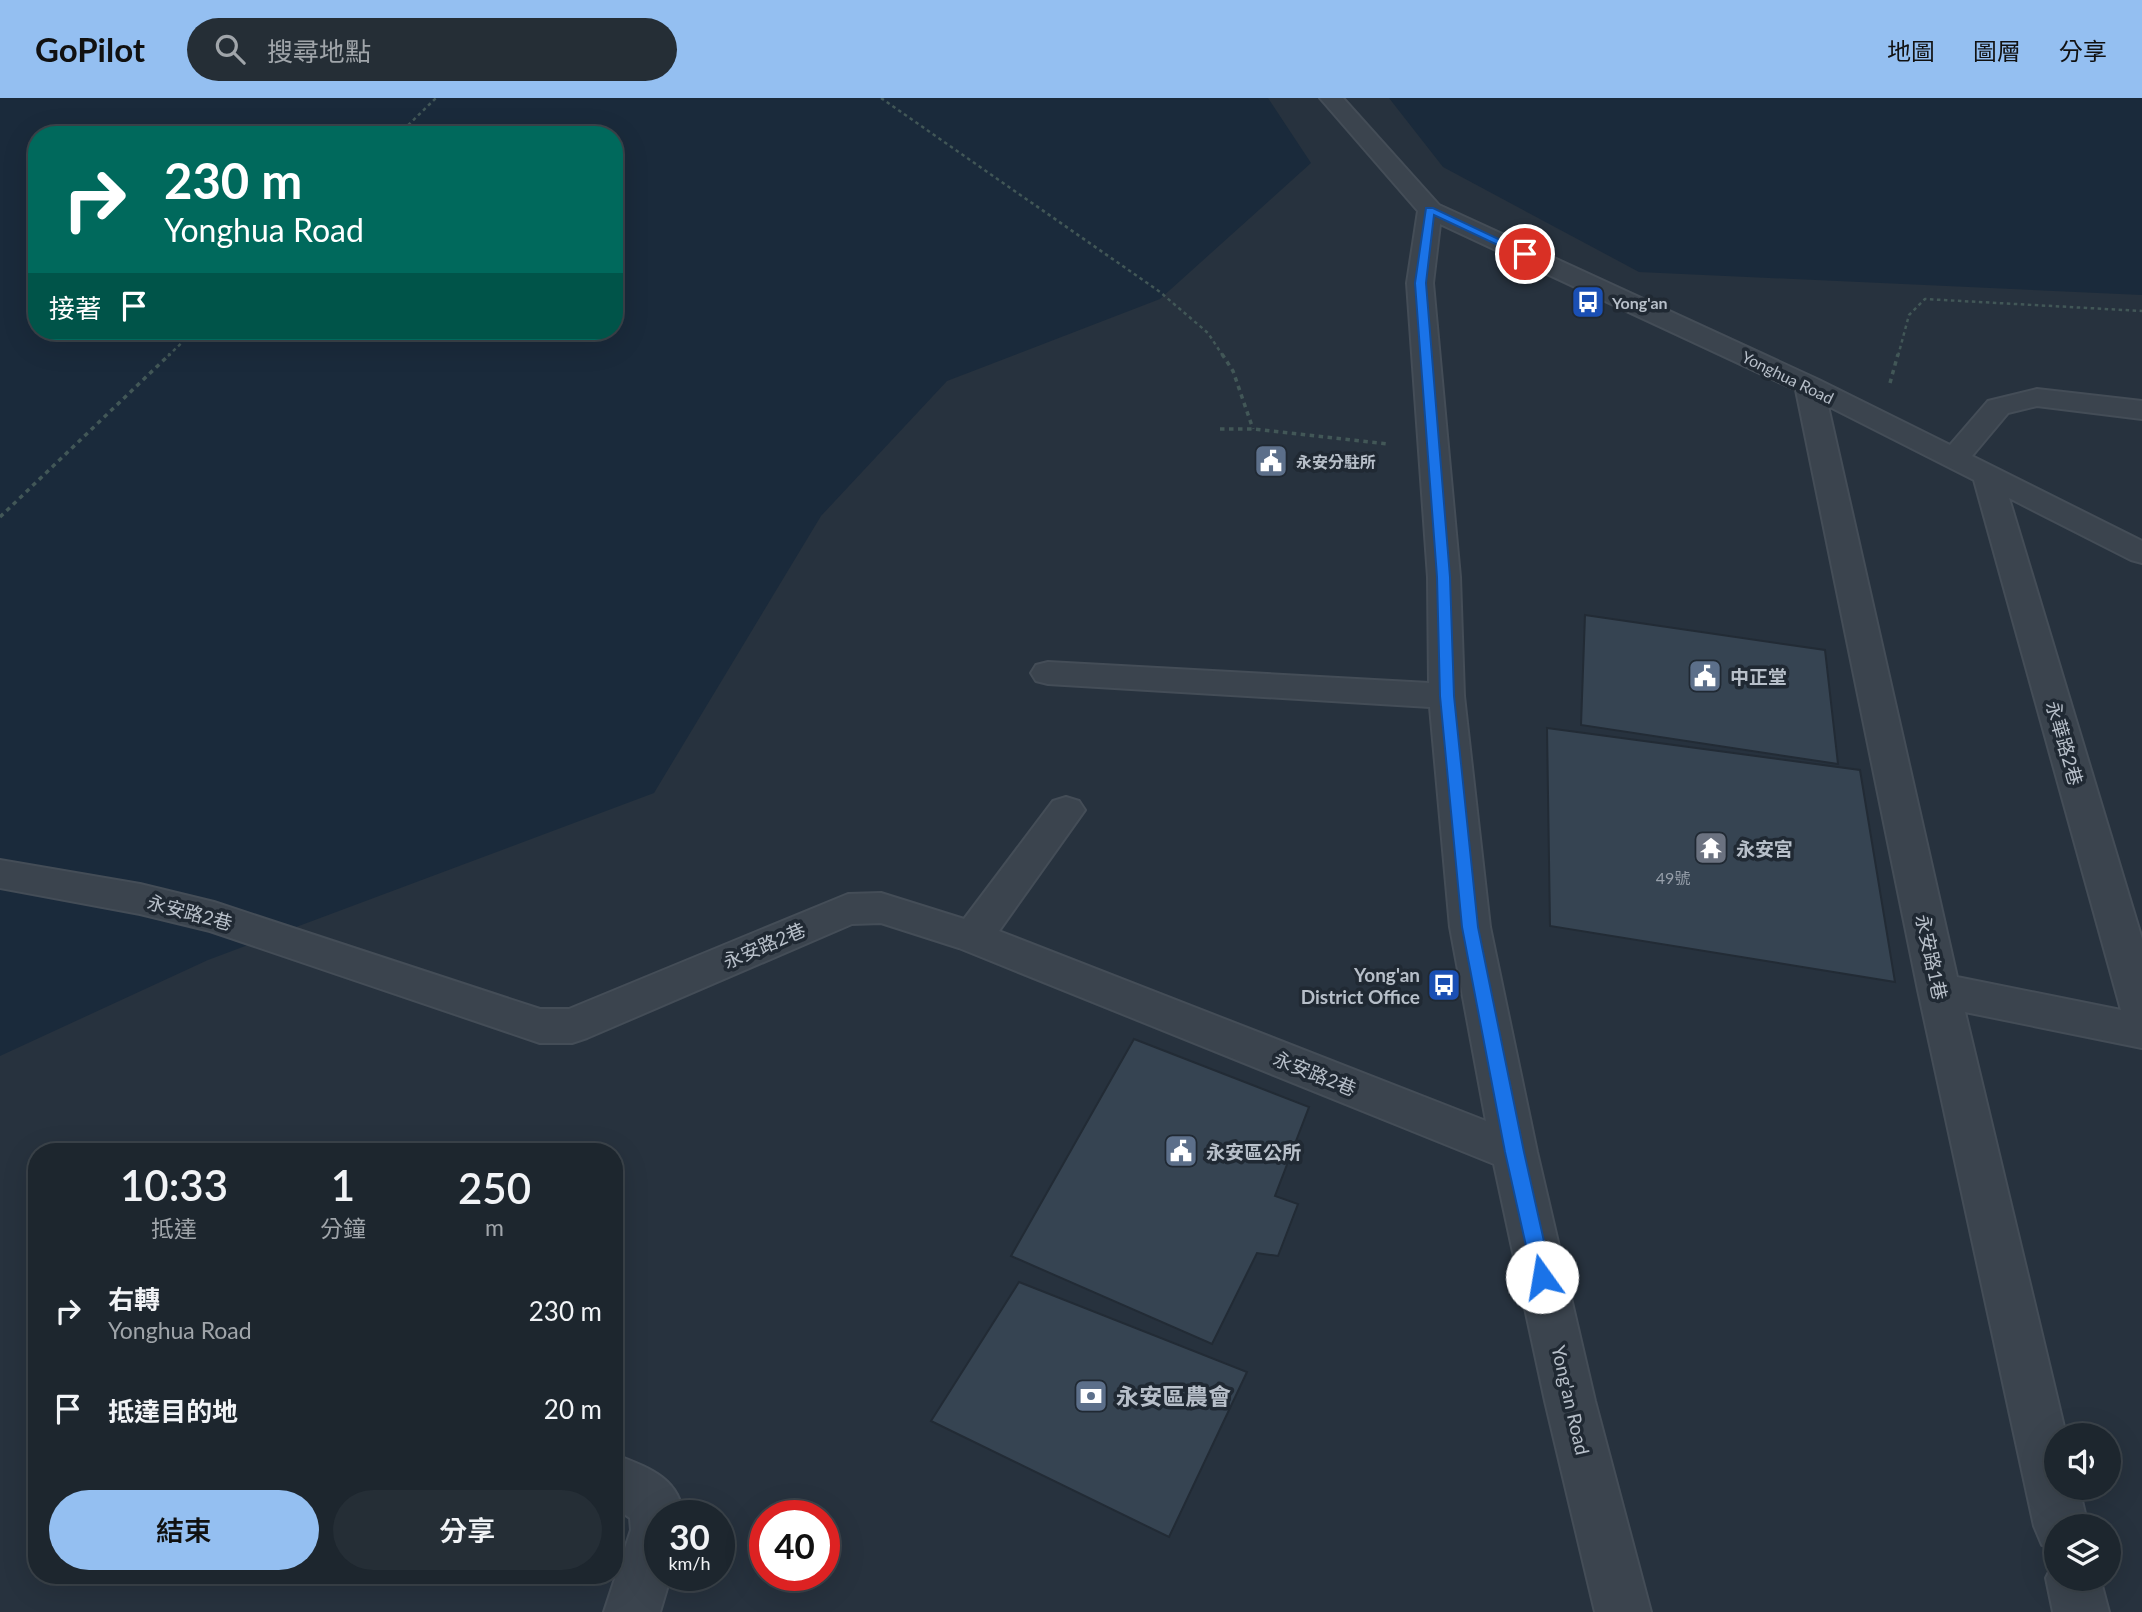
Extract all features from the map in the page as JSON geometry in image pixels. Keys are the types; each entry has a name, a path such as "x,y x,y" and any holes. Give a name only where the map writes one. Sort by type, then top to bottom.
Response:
{"street":[{"path":"1331,98 1430,210"},
{"name":"Yonghua Road","path":"1430,210 1809,386 2142,553"},
{"name":"Yong'an Road","path":"1430,210 1420,283 1444,577 1447,696 1470,927 1514,1152 1570,1401 1623,1612"},
{"name":"永安路1巷","path":"1809,386 1939,990 2058,1514"},
{"path":"1953,460 1998,407 2037,397 2142,410"},
{"name":"永華路2巷","path":"1988,477 2142,1009"},
{"path":"1048,673 1447,696"},
{"path":"973,937 1066,810"},
{"name":"永安路2巷","path":"0,874 140,898 214,917 540,1026 572,1026 849,909 881,908 973,937 1514,1152"},
{"path":"1939,990 2142,1031"},
{"path":"623,1484 641,1492 656,1506 658,1530 632,1612"},
{"path":"2076,1591 2081,1612"}],"path":[{"path":"407,126 436,98"},
{"path":"881,98 1149,284 1208,333 1233,371 1253,429"},
{"path":"1878,422 1909,314 1925,299 2142,310"},
{"path":"0,517 185,340"},
{"path":"1220,429 1253,429 1434,449"}],"water":[{"path":"0,98 1268,98 1311,163 1160,299 947,381 821,516 654,793 208,960 0,1056"},
{"path":"1389,98 2142,98 2142,295 1639,272 1443,167"}],"building":[{"name":"中正堂","path":"1585,615 1825,650 1838,764 1581,725"},
{"name":"永安宮","path":"1547,728 1860,770 1895,982 1550,926"},
{"name":"永安區公所","path":"1134,1039 1309,1107 1275,1196 1298,1204 1278,1256 1257,1253 1212,1344 1011,1256"},
{"name":"永安區農會","path":"1019,1282 1247,1372 1169,1537 931,1421"}],"place":[{"name":"Yong'an","path":"1588,302"},
{"name":"永安分駐所","path":"1271,461"},
{"name":"中正堂","path":"1705,676"},
{"name":"永安宮","path":"1711,848"},
{"name":"Yong'an District Office","path":"1444,985"},
{"name":"永安區公所","path":"1181,1151"},
{"name":"永安區農會","path":"1091,1396"}],"route":[{"path":"1525,254 1430,210 1420,283 1444,577 1447,696 1470,927 1514,1152 1542,1277"}]}
